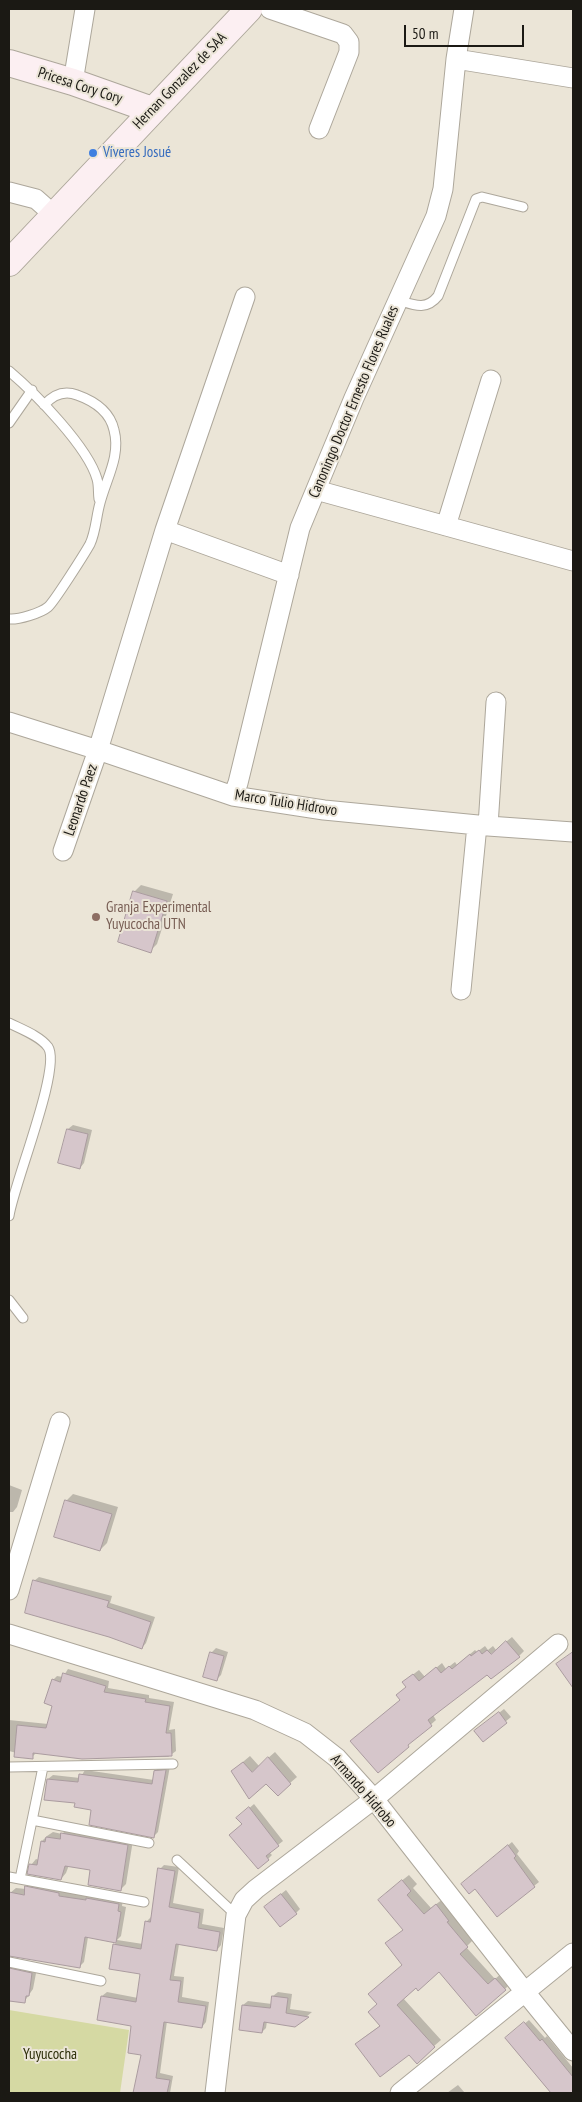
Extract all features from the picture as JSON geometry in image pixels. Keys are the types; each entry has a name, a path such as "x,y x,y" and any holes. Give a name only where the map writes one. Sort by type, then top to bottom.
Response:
{"street":[{"path":"73,82 85,9"},
{"name":"Hernan Gonzalez de SAA","path":"9,263 249,9"},
{"path":"270,9 344,34 349,42 349,52 318,129"},
{"name":"Canoningo Doctor Ernesto Flores Ruales","path":"233,796 238,783 300,528 354,398 436,216 443,189 456,59 464,9"},
{"path":"456,59 573,78"},
{"name":"Pricesa Cory Cory","path":"9,63 73,82 152,110"},
{"path":"9,192 36,199 54,215"},
{"name":"Leonardo Paez","path":"63,851 98,750 165,530 245,297"},
{"path":"446,526 491,380"},
{"path":"316,490 573,559"},
{"path":"165,530 289,575"},
{"path":"461,990 496,702"},
{"name":"Marco Tulio Hidrovo","path":"10,728 98,750 233,796 324,810 482,826 573,832"},
{"path":"9,1590 60,1422"},
{"name":"Armando Hidrobo","path":"9,1634 255,1710 305,1733 337,1758 374,1799 573,2051"},
{"path":"215,2093 236,1915 244,1900 374,1799 558,1644"},
{"path":"400,2093 573,1953"}],"lane":[{"path":"398,300 423,307 432,304 438,296 476,199 482,197 523,208"},
{"path":"9,371 32,390 81,448 97,480 99,504"},
{"path":"9,423 32,390"},
{"path":"9,619 16,620 48,607 90,543 96,524 99,504 115,460 114,430 106,413 92,401 75,394 59,393 44,405"},
{"path":"9,1023 45,1044 51,1055 37,1123 9,1216"},
{"path":"9,1300 23,1318"},
{"path":"9,1767 173,1764"},
{"path":"20,1879 43,1767"},
{"path":"32,1820 149,1843"},
{"path":"177,1860 236,1915"},
{"path":"9,1877 144,1902"},
{"path":"9,1962 101,1981"}],"green space":[{"name":"Yuyucocha","path":"9,2010 129,2030 120,2093 9,2093"}],"building":[{"path":"133,891 167,901 151,953 118,942"},
{"path":"67,1129 88,1134 80,1169 58,1163"},
{"path":"65,1500 112,1514 100,1551 54,1537"},
{"path":"33,1580 109,1601 107,1607 151,1622 142,1649 109,1637 25,1613"},
{"path":"506,1641 520,1657 491,1679 487,1675 428,1720 432,1726 378,1773 350,1741 400,1700 396,1695 406,1687 402,1682 413,1674 419,1681 436,1667 441,1673 449,1666 452,1669 470,1654 471,1656 479,1650 482,1654 487,1650 491,1654"},
{"path":"210,1652 224,1656 217,1681 203,1677"},
{"path":"573,1652 573,1688 556,1664"},
{"path":"63,1673 106,1686 104,1692 146,1699 145,1702 170,1706 166,1733 171,1733 172,1756 82,1759 33,1753 33,1759 14,1757 17,1725 46,1728 52,1706 44,1703 52,1679 60,1682"},
{"path":"499,1712 507,1723 483,1742 474,1731"},
{"path":"268,1757 291,1784 278,1796 266,1784 249,1799 231,1771 243,1762 252,1772"},
{"path":"166,1770 154,1838 89,1825 91,1810 74,1807 75,1803 44,1800 47,1779 78,1782 79,1774 152,1784 154,1771"},
{"path":"249,1807 279,1846 266,1856 269,1860 258,1869 229,1835 242,1824 236,1818"},
{"path":"61,1833 128,1845 121,1891 88,1885 90,1870 65,1866 61,1880 27,1874 29,1864 37,1865 41,1841 45,1842 46,1837 60,1839"},
{"path":"508,1845 516,1856 514,1858 535,1887 497,1917 475,1889 469,1894 461,1884"},
{"path":"158,1868 175,1871 169,1907 200,1913 198,1928 220,1932 217,1951 176,1944 170,1980 181,1981 178,2002 206,2006 202,2028 164,2022 156,2078 170,2080 167,2093 133,2093 141,2055 128,2053 131,2026 97,2020 101,1996 136,2002 140,1974 109,1969 113,1944 141,1949 145,1921 150,1922"},
{"path":"402,1880 411,1891 407,1895 424,1914 436,1904 449,1921 447,1922 468,1947 460,1954 488,1984 495,1978 506,1990 476,2016 439,1972 418,1991 416,1988 397,2005 435,2047 417,2064 409,2055 380,2077 355,2044 380,2026 368,2012 377,2004 368,1994 402,1965 385,1943 403,1930 378,1900"},
{"path":"25,1886 59,1893 59,1896 86,1900 86,1898 119,1904 118,1911 121,1912 116,1943 85,1937 80,1968 9,1956 9,1892 24,1895"},
{"path":"281,1894 297,1914 280,1927 264,1907"},
{"path":"9,1968 32,1973 29,1996 26,1996 25,2003 9,2001"},
{"path":"272,1996 288,1998 286,2013 309,2017 295,2027 264,2022 262,2033 239,2030 242,2005 270,2008"},
{"path":"524,2022 540,2041 542,2039 573,2077 573,2093 551,2093 505,2038"}],"place":[{"name":"Víveres Josué","path":"93,153"},
{"name":"Granja Experimental Yuyucocha UTN","path":"96,917"}]}
